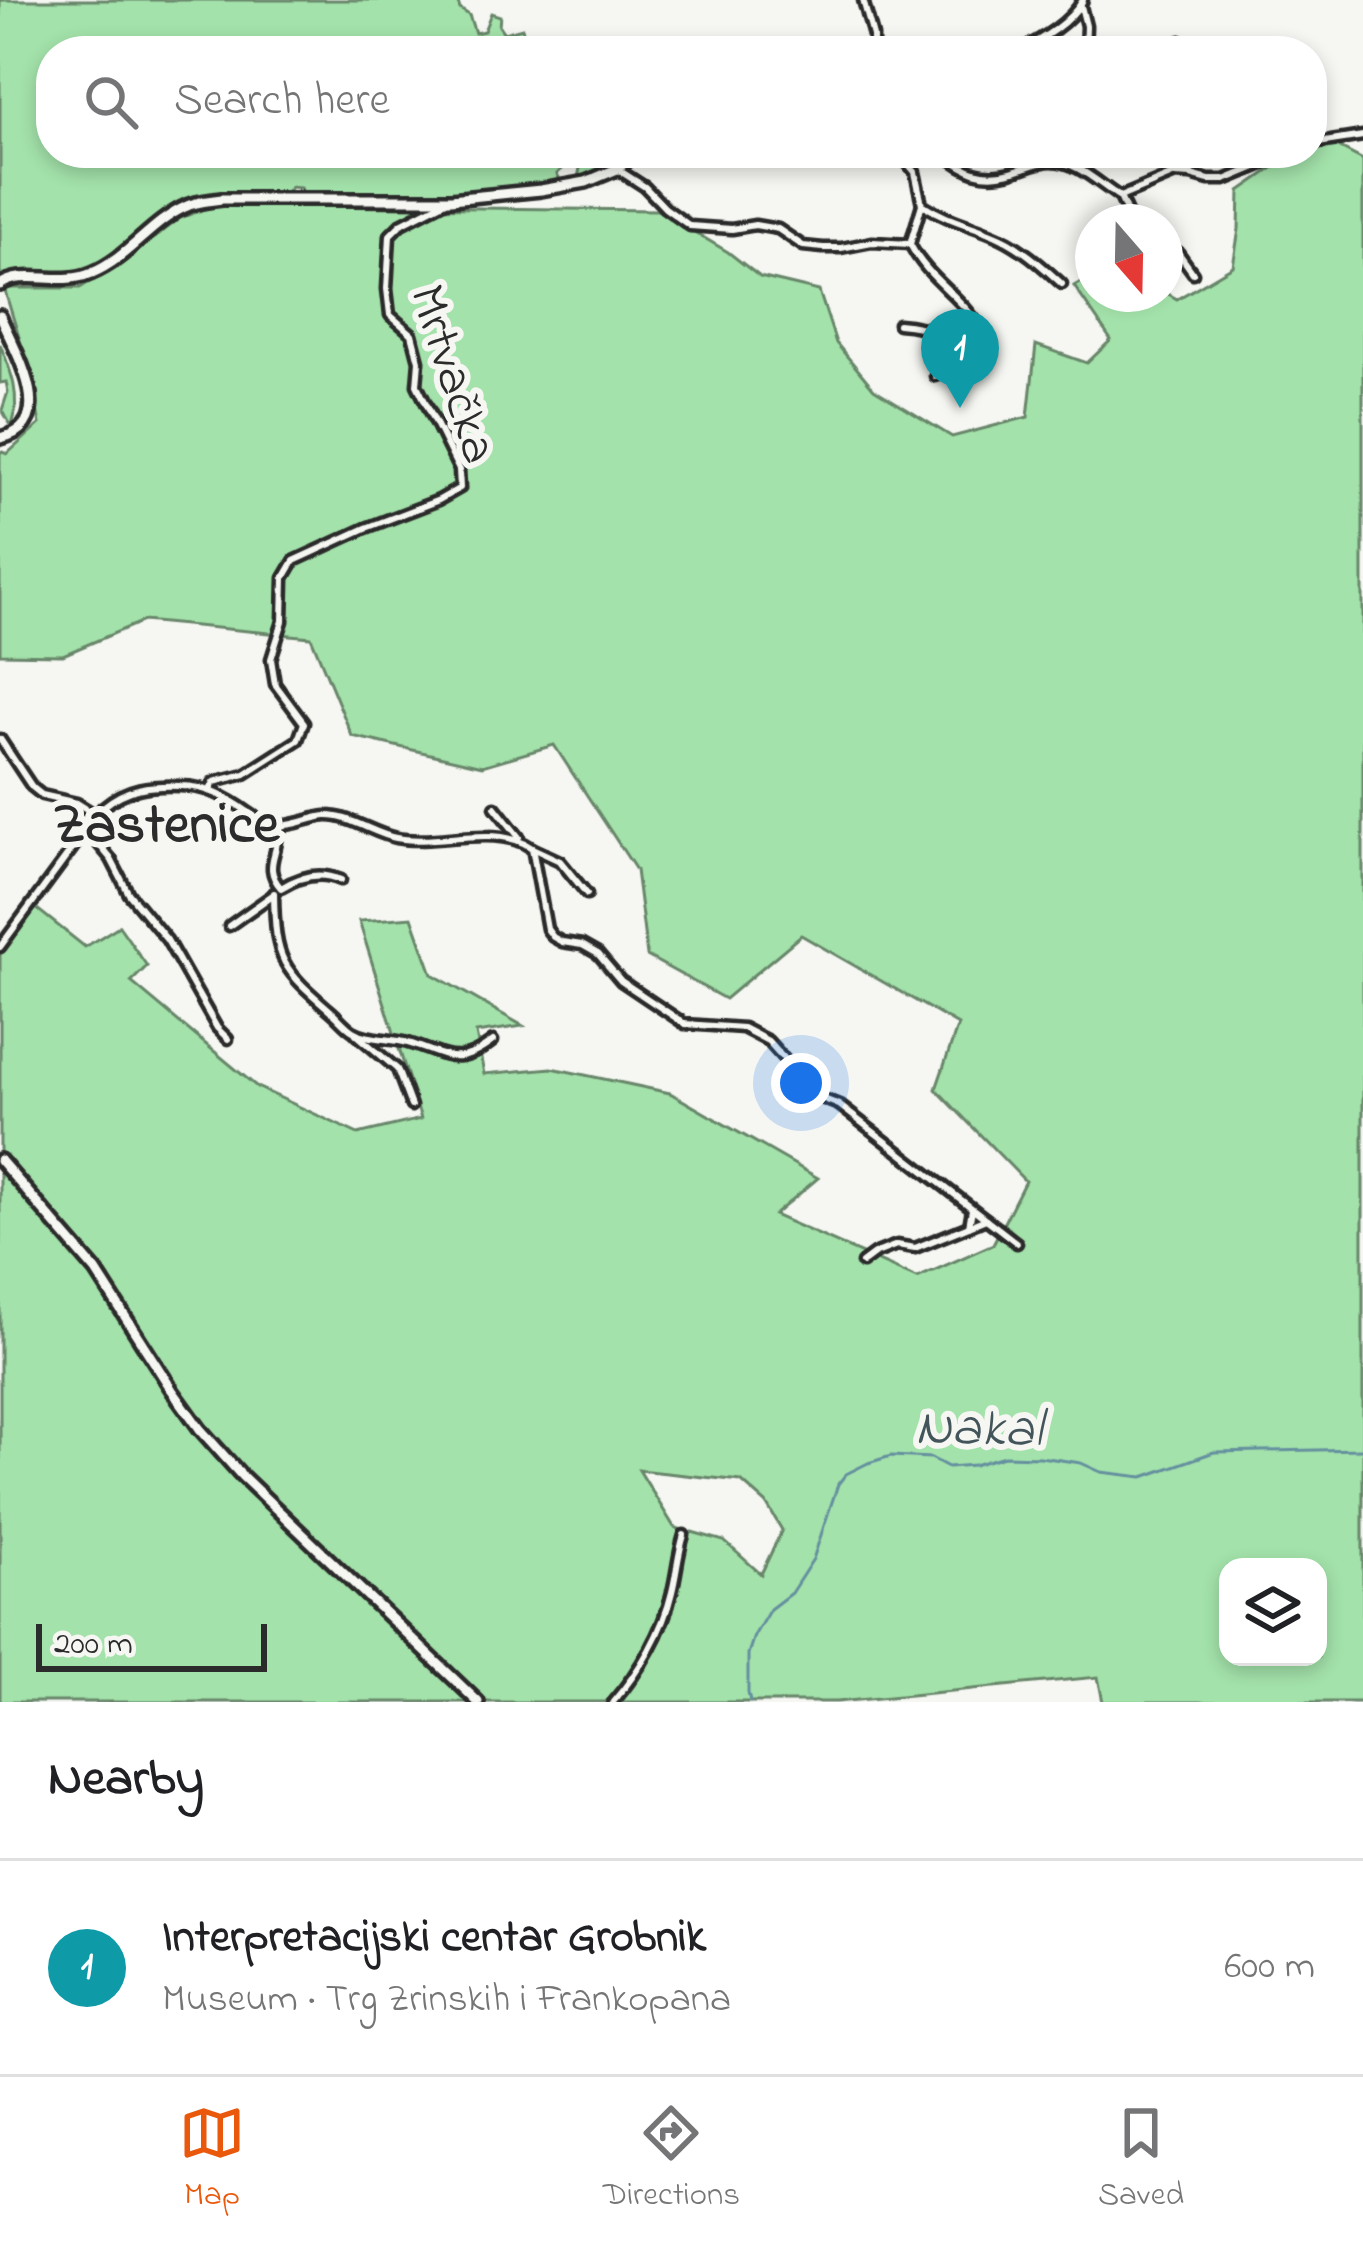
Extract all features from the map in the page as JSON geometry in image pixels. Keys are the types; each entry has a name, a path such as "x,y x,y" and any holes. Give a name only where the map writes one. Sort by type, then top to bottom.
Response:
{"main road":[{"path":"0,285 10,278 61,281 88,275 189,204 222,199 451,199 542,190 586,182 617,169"},
{"path":"0,316 34,400 26,425 0,438"},
{"path":"0,1160 96,1271 200,1430 478,1702"}],"street":[{"path":"863,0 873,36"},
{"path":"1043,36 1082,3"},
{"path":"1082,3 1086,36"},
{"path":"1327,142 1363,136"},
{"path":"912,168 922,204 910,244 923,266 974,315 986,346 976,358 935,376"},
{"path":"962,168 982,175 1026,168"},
{"path":"1078,168 1123,204"},
{"path":"1120,197 1175,174 1226,180 1259,168"},
{"path":"617,169 690,226 731,230 755,225 778,230 803,247 910,244"},
{"name":"Mrtvačka","path":"211,790 214,782 245,774 298,740 304,723 275,684 271,658 283,621 284,578 295,561 460,488 459,470 418,385 419,361 412,334 391,315 387,290 390,235 400,224 451,199"},
{"path":"922,204 951,221 1000,238 1062,284"},
{"path":"1183,259 1193,273"},
{"path":"898,324 950,338 967,362"},
{"path":"0,740 42,795 77,803 96,815"},
{"path":"0,947 96,815 117,795 134,788 185,785 211,790 276,826 331,815 400,838 506,836 560,861 587,894"},
{"path":"495,807 521,841"},
{"path":"276,826 279,835 270,866 277,890 279,951 287,969 299,986 397,1069 411,1106"},
{"path":"86,829 167,940 228,1039"},
{"path":"532,848 553,937 598,954 621,981 685,1024 743,1028 768,1041 785,1060 795,1084 839,1105 1017,1244"},
{"path":"230,926 291,881 324,874 341,880"},
{"path":"353,1031 459,1060 494,1040"},
{"path":"969,1226 972,1209"},
{"path":"862,1263 889,1248 915,1248 986,1219"},
{"path":"613,1702 662,1628 684,1535"}],"green space":[{"path":"0,0 457,0 475,33 484,31 491,13 500,16 504,33 522,28 525,36 36,36 36,168 563,168 557,174 562,183 462,193 307,196 291,187 284,195 190,197 168,208 115,254 82,271 0,278"},
{"path":"1327,141 1363,160 1363,1702 1103,1702 1098,1677 837,1702 615,1702 665,1622 677,1563 692,1532 724,1541 761,1574 782,1530 766,1503 741,1481 639,1470 674,1527 682,1530 662,1617 634,1668 608,1702 485,1702 221,1448 99,1266 0,1153 0,954 36,908 85,947 119,926 147,966 131,982 257,1087 358,1134 421,1119 359,921 412,917 432,974 523,1026 476,1033 484,1074 552,1068 670,1093 818,1178 774,1215 917,1278 993,1244 1025,1181 936,1089 958,1025 801,935 725,999 647,956 636,870 554,745 482,766 352,736 311,637 143,621 63,655 0,654 0,451 7,454 40,424 4,288 80,288 180,218 215,205 657,210 760,277 819,291 836,343 874,389 952,437 1028,417 1036,345 1087,363 1111,340 1092,312 1183,312 1183,295 1233,266 1240,191 1273,168 1327,168"},
{"path":"580,168 605,168 593,177 578,178"},
{"path":"0,344 14,385 12,427 2,410 8,392 6,382 0,383"},
{"path":"0,1166 95,1277 196,1431 249,1490 473,1702 0,1702"}],"waterway":[{"name":"Nakal","path":"750,1702 748,1654 754,1636 770,1609 791,1593 813,1559 838,1484 846,1474 868,1463 891,1456 931,1458 948,1467 1004,1456 1040,1457 1143,1477 1214,1452 1363,1449"}],"place":[{"name":"Interpretacijski centar Grobnik","path":"960,408"}],"district":[{"name":"Zastenice","path":"166,821"}]}
